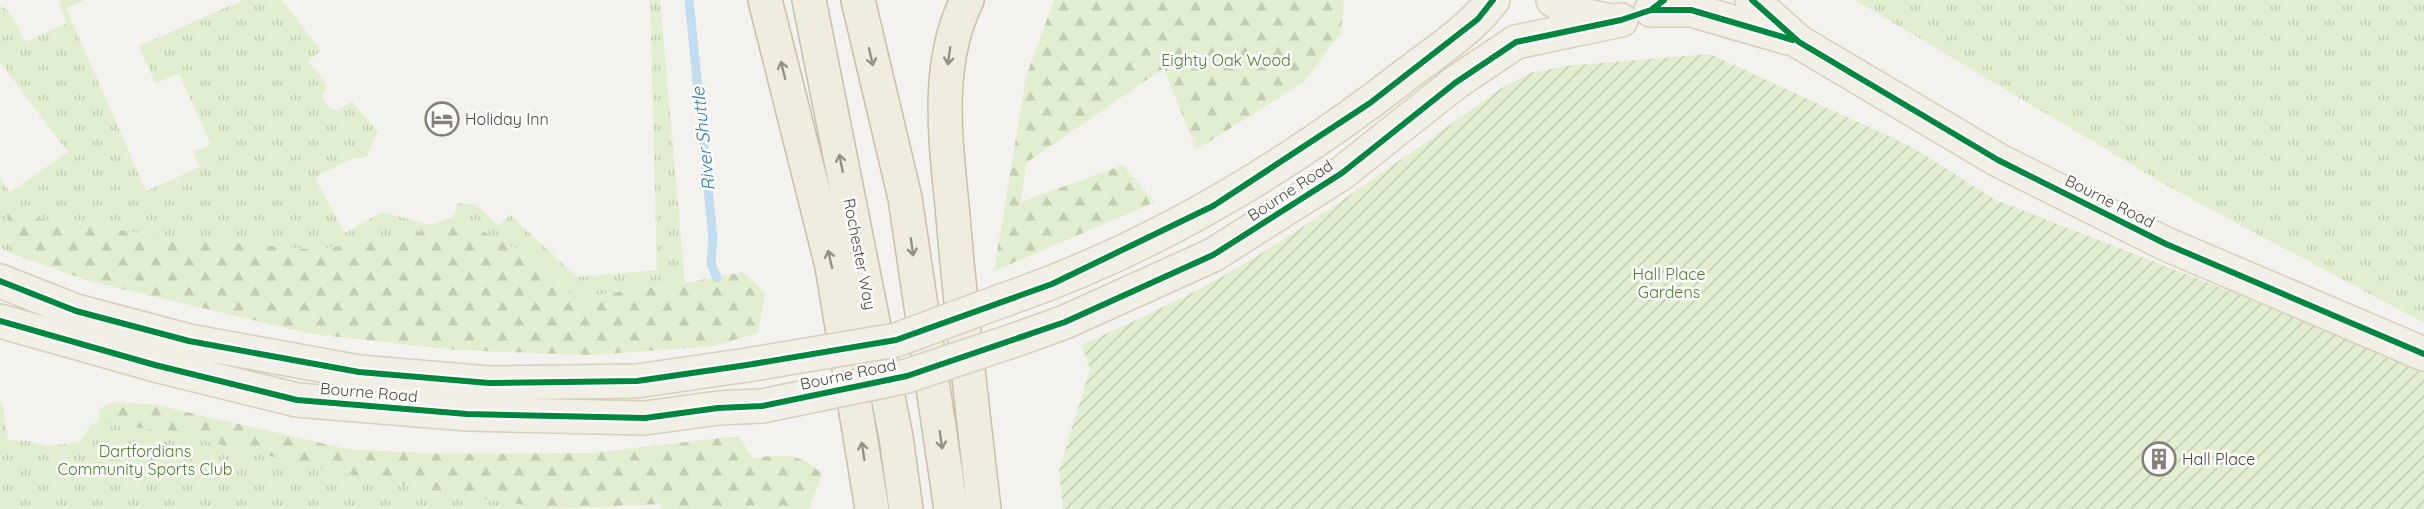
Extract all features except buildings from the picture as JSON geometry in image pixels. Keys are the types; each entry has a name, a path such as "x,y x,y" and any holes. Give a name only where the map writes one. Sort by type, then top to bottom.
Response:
{"highway":[{"path":"765,0 832,266 872,509"},
{"name":"Rochester Way","path":"809,0 896,437 906,509"},
{"path":"858,0 905,198 951,509"},
{"path":"967,0 950,47 944,100 964,354 984,509"}],"main road":[{"name":"Bourne Road","path":"0,280 76,311 189,341 359,372 501,383 637,381 896,340 1052,284 1213,206 1370,103 1478,19 1492,0"},
{"path":"1552,0 1573,13 1596,20 1645,10"},
{"name":"Bourne Road","path":"1752,0 1798,42 1998,160 2166,244 2424,354"},
{"name":"Bourne Road","path":"0,321 297,400 467,414 645,418 718,408 762,406 907,376 1018,339 1065,322 1213,255 1342,173 1455,83 1516,42 1645,10 1691,10 1798,42"}],"green space":[{"path":"61,0 85,0 66,8 146,191 200,167 193,152 211,144 179,74 155,83 139,46 243,0 282,0 321,51 308,61 327,85 322,98 330,109 338,111 352,101 378,132 367,156 350,160 318,176 317,182 345,233 382,212 430,225 453,217 458,203 475,204 498,225 510,215 577,277 657,270 650,0 660,0 685,283 574,298 527,254 467,223 317,250 166,237 7,215 10,253 0,247 0,178 10,192 68,152 0,62 0,6 9,11 26,42 67,23 60,6"},
{"name":"Eighty Oak Wood","path":"1054,0 1344,0 1341,32 1305,81 1196,150 1164,68 1026,163 1021,202 1123,165 1155,202 994,271 1026,77"},
{"path":"1855,0 2424,0 2424,323 2173,189"},
{"name":"Hall Place Gardens","path":"1710,54 1908,145 1996,200 2424,367 2424,509 1063,509 1059,471 1090,369 1081,345 1236,269 1350,195 1502,88 1530,73 1565,66"},
{"path":"7,214 166,237 317,250 467,223 527,254 574,298 685,283 743,272 765,293 758,333 714,346 590,355 456,350 312,334 89,281 10,253"},
{"name":"Dartfordians Community Sports Club","path":"0,401 8,440 29,441 48,446 79,442 91,425 114,412 324,469 445,493 552,509 0,509"},
{"path":"114,402 156,405 347,449 443,454 591,453 738,436 753,458 790,456 805,461 822,474 809,509 663,509 661,504 552,509 445,493 324,469 169,432 98,422 99,409"}],"waterway":[{"name":"River Shuttle","path":"689,0 713,238 711,263 717,278"}],"cycle path":[{"path":"0,281 76,311 189,341 359,372 489,383 637,381 896,340 1052,284 1213,206 1370,103 1478,19 1493,0"},
{"path":"0,321 155,365 297,400 467,414 645,418 718,408 762,406 907,376 1065,322 1213,255 1342,173 1455,83 1516,42 1621,20 1651,10 1664,0"},
{"path":"1752,0 1799,42 1998,160 2166,244 2424,354"},
{"path":"1651,10 1691,10 1793,40"}],"place":[{"name":"Holiday Inn","path":"442,119"},
{"name":"Hall Place","path":"2159,459"}]}
